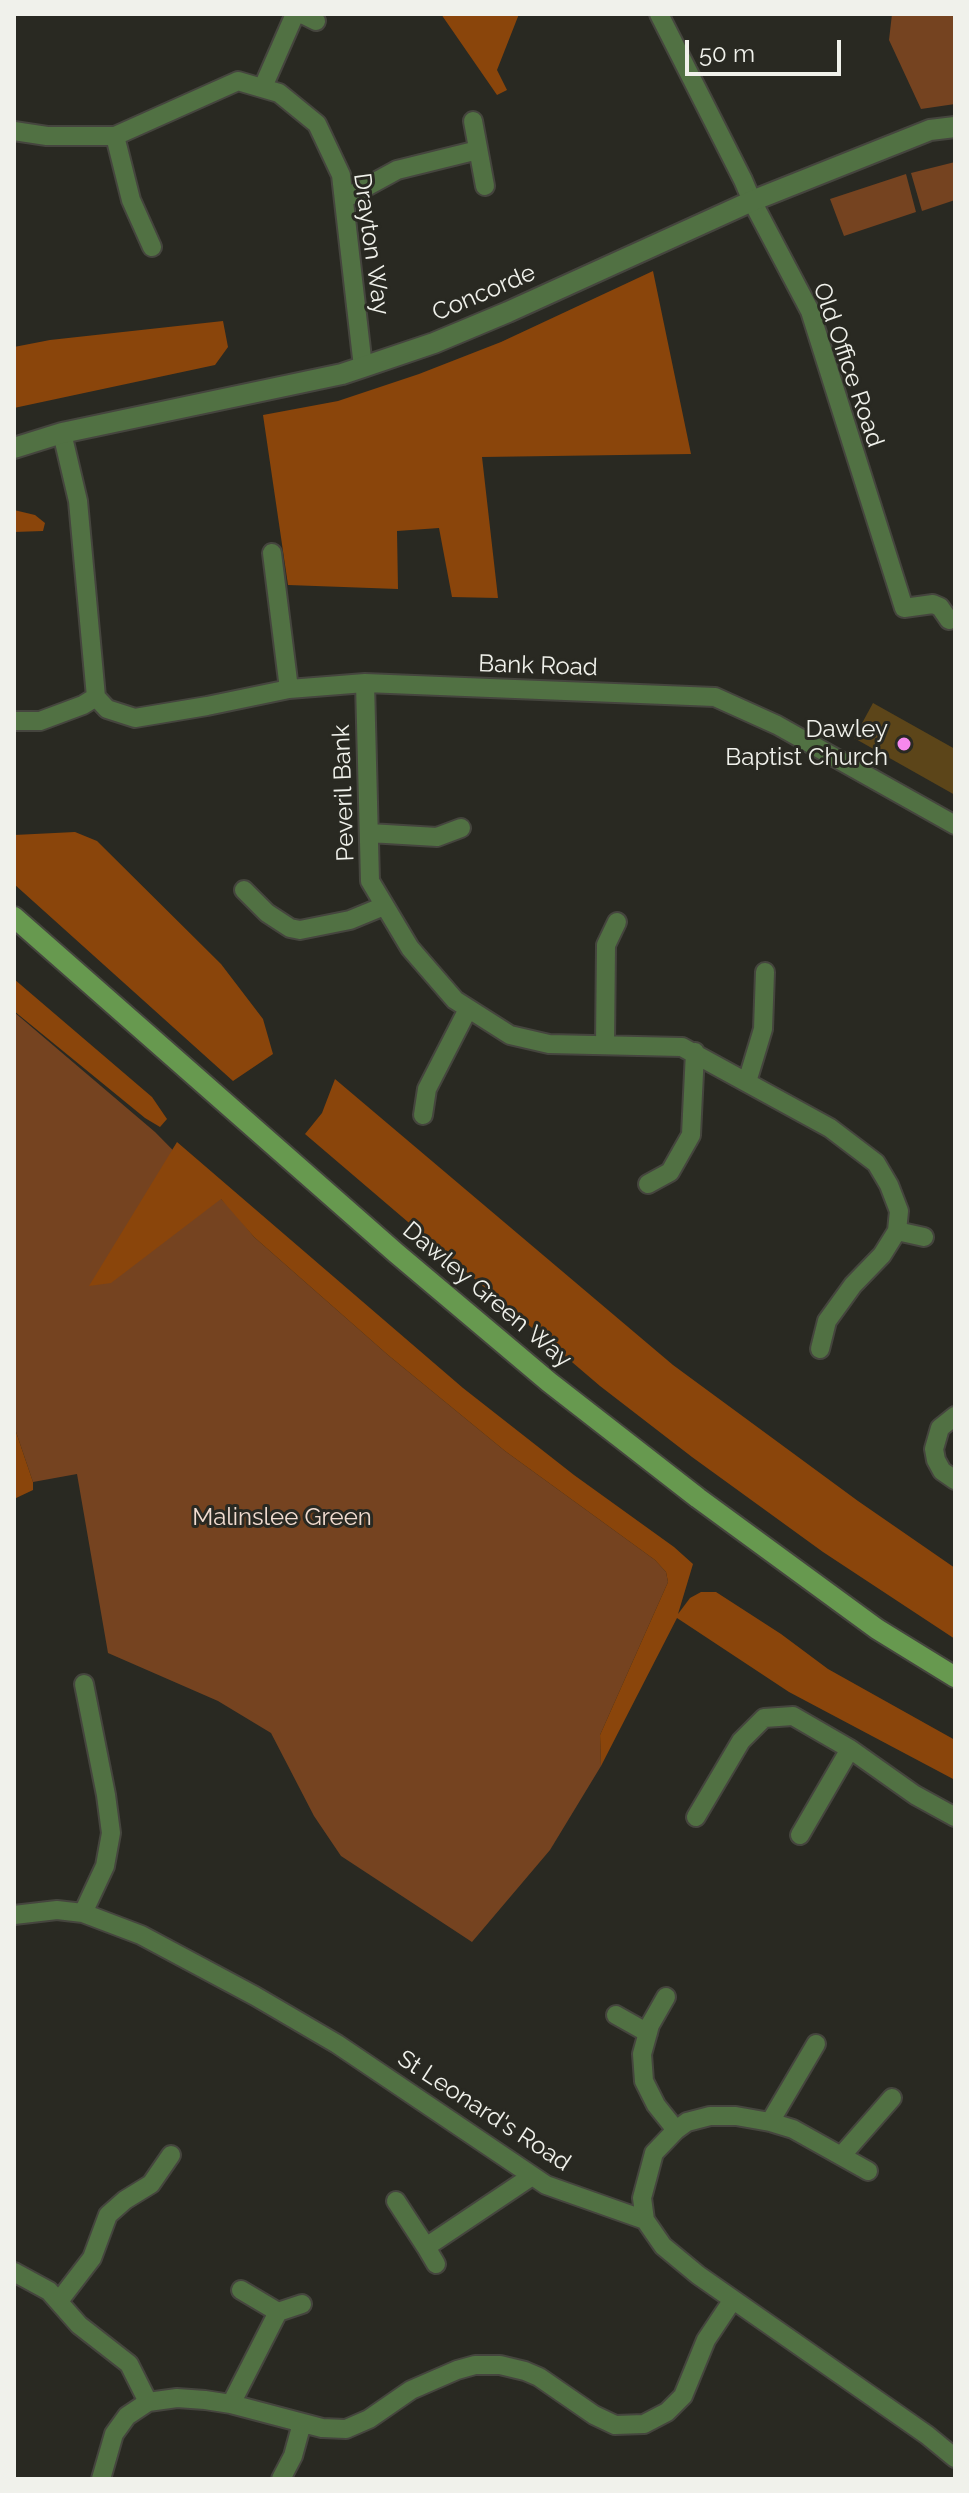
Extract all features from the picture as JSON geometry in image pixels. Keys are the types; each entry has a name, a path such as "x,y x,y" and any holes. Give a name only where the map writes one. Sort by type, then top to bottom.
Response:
{"main road":[{"name":"Dawley Green Way","path":"14,917 396,1253 549,1382 698,1498 877,1629 955,1677"}],"street":[{"path":"14,131 47,136 115,136 238,81 263,87 295,14"},
{"name":"Old Office Road","path":"659,14 810,311 904,608 933,604 940,607 949,620"},
{"name":"Drayton Way","path":"263,87 279,93 317,124 341,175 363,367"},
{"path":"473,121 485,186"},
{"name":"Concorde","path":"14,448 62,433 342,374 434,343 752,201 930,130 955,127"},
{"path":"115,136 131,200 152,247"},
{"path":"344,199 397,170 478,150"},
{"path":"14,721 40,721 96,697 78,501 62,433"},
{"path":"272,553 289,689"},
{"name":"Bank Road","path":"96,697 107,709 135,718 289,689 365,683 715,697 777,725 955,825"},
{"name":"Peveril Bank","path":"365,683 370,881 410,948 455,1000 510,1035 549,1044 682,1047 695,1052 830,1128 876,1163 899,1211 897,1231"},
{"path":"369,833 437,837 461,828"},
{"path":"244,890 267,913 290,928 300,930 350,920 384,906"},
{"path":"605,1045 606,945 617,922"},
{"path":"747,1082 763,1029 765,972"},
{"path":"423,1115 427,1089 468,1009"},
{"path":"648,1184 670,1172 691,1135 695,1052"},
{"path":"820,1349 827,1321 853,1285 882,1255 897,1231 924,1237"},
{"path":"955,1416 940,1428 934,1449 942,1471 955,1480"},
{"path":"83,1913 105,1866 111,1833 84,1684"},
{"path":"696,1817 741,1741 764,1718 793,1716 850,1749 915,1795 955,1817"},
{"path":"800,1835 850,1749"},
{"name":"St Leonard's Road","path":"14,1915 57,1910 83,1913 141,1935 337,2044 546,2185 645,2220"},
{"path":"666,1997 650,2025 642,2054 644,2081 656,2105 676,2130"},
{"path":"616,2015 648,2033"},
{"path":"770,2122 816,2044"},
{"path":"842,2155 892,2098"},
{"path":"868,2171 793,2129 736,2116 710,2116 687,2122 654,2153 642,2198 645,2220 663,2246 732,2301 927,2435 955,2458"},
{"path":"59,2301 92,2258 108,2215 151,2184 171,2155"},
{"path":"426,2247 532,2176"},
{"path":"396,2201 436,2264"},
{"path":"14,2272 40,2285 59,2301 79,2325 129,2364 148,2402"},
{"path":"241,2290 278,2312"},
{"path":"101,2479 114,2434 127,2416 148,2402 177,2398 231,2404 337,2430 369,2419 433,2379 475,2365 513,2367 539,2377 594,2415 615,2425 644,2424 667,2412 683,2396 706,2340 732,2301"},
{"path":"231,2404 278,2312 302,2304"},
{"path":"281,2479 293,2456 302,2423"}],"green space":[{"path":"892,14 955,14 955,104 921,109 889,40"},
{"path":"955,162 955,200 922,211 911,173"},
{"path":"906,174 916,212 844,236 830,199"},
{"name":"Malinslee Green","path":"14,1012 155,1132 233,1211 254,1237 388,1355 505,1451 655,1560 666,1572 668,1582 600,1735 601,1766 550,1850 472,1942 341,1856 314,1816 271,1733 218,1701 108,1653 77,1474 33,1482 14,1426"}],"shaded area":[{"path":"441,14 519,14 497,70 507,90 497,95"},
{"path":"653,271 691,454 482,457 498,598 452,597 439,528 397,531 398,589 288,585 263,415 338,401 419,374 501,342"},
{"path":"223,321 228,347 215,365 14,408 14,347 50,340"},
{"path":"14,510 35,515 45,523 43,531 14,532"},
{"path":"75,832 97,841 221,964 263,1019 273,1054 233,1081 14,884 14,835"},
{"path":"14,979 152,1097 167,1119 160,1127 14,1011"},
{"path":"335,1079 673,1365 955,1568 955,1639 823,1552 600,1386 305,1134 322,1113"},
{"path":"177,1142 463,1388 693,1564 678,1614 690,1598 701,1592 716,1592 828,1669 955,1740 955,1780 789,1692 677,1618 601,1766 600,1735 668,1582 666,1572 655,1560 505,1451 388,1355 254,1237 221,1199 111,1283 89,1286"},
{"path":"14,1426 33,1490 14,1499"}],"building":[{"name":"Dawley Baptist Church","path":"873,703 955,749 955,795 854,738"}],"place":[{"name":"Dawley Baptist Church","path":"904,744"}]}
